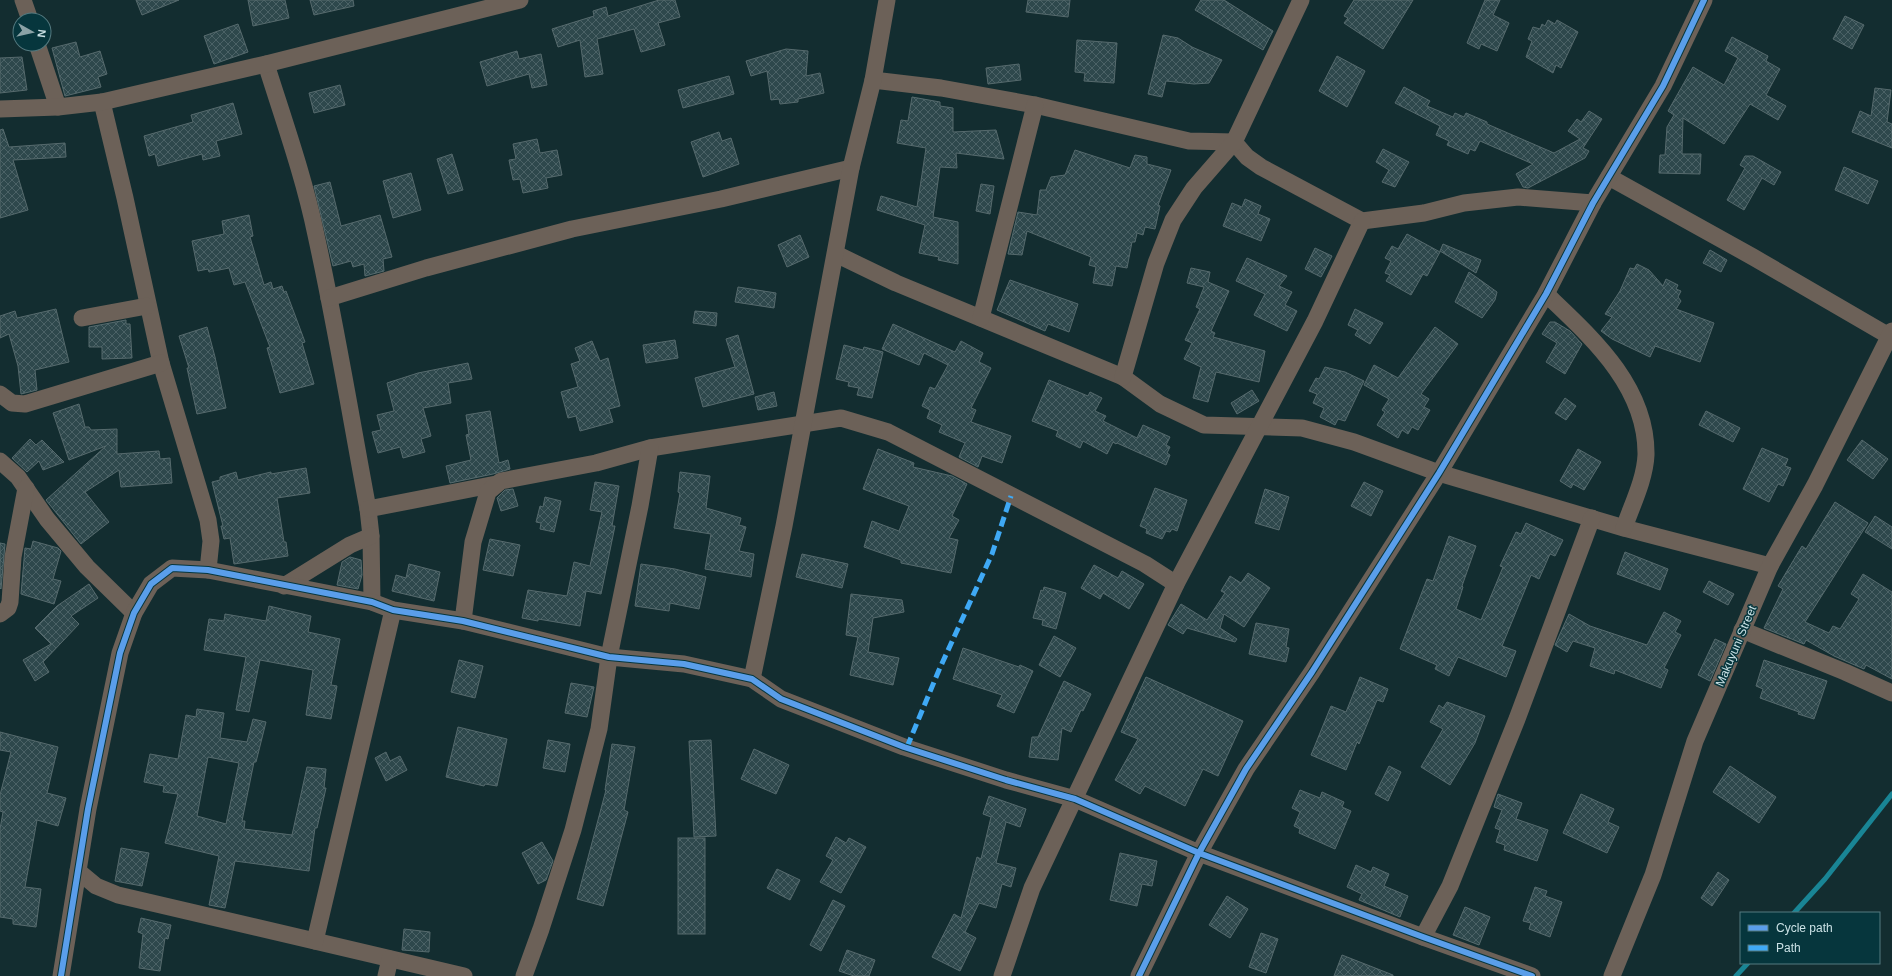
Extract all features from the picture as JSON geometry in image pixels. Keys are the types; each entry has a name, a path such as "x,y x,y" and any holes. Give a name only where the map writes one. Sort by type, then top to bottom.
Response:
{"street":[{"path":"23,0 27,12"},
{"path":"0,109 58,107 102,102 266,64 520,0"},
{"path":"752,679 804,424 851,168 873,80 887,0"},
{"path":"1123,377 1156,263 1173,220 1194,188 1234,142 1301,0"},
{"path":"1139,976 1199,853 1246,769 1312,672 1439,473 1546,294 1593,203 1663,86 1704,0"},
{"path":"40,52 58,107"},
{"path":"266,64 293,149 312,220 329,298 368,509 371,536 372,602"},
{"path":"873,80 941,88 1035,105 1189,141 1234,142 1247,157 1261,167 1362,221 1424,213 1464,203 1518,197 1593,203"},
{"path":"102,102 125,198 147,306 161,363 208,520 211,541 208,570"},
{"path":"981,318 1035,105"},
{"path":"329,298 426,268 572,229 721,199 851,168"},
{"path":"1609,177 1891,333"},
{"path":"1002,976 1032,888 1176,584 1258,426 1315,321 1362,221"},
{"path":"836,254 896,283 1123,377 1160,404 1204,425 1302,428 1354,442 1439,473 1624,528 1770,566"},
{"path":"1546,294 1587,332 1610,360 1636,404 1644,438 1646,455 1643,473 1624,528"},
{"path":"82,318 147,306"},
{"name":"Makuyuni Street","path":"1612,976 1653,875 1695,741 1742,630 1770,566 1815,485 1891,333"},
{"path":"0,394 12,403 25,404 161,363"},
{"path":"368,509 496,484 506,479 596,463 650,448 841,418 888,432 1145,564 1176,584"},
{"path":"524,976 573,830 599,729 609,657 634,536 650,448"},
{"path":"0,461 18,478 47,519 87,568 134,613"},
{"path":"463,622 474,542 488,492 496,484"},
{"path":"0,614 8,608 10,602 13,557 26,488"},
{"path":"1423,937 1450,886 1517,719 1592,518"},
{"path":"284,586 350,545 371,536"},
{"path":"60,976 88,809 120,653 134,613 151,584 172,568 208,570 372,602 393,610 463,622 609,657 684,664 752,679 781,699 904,747 1006,780 1075,799 1199,853 1532,976"},
{"path":"315,942 393,610"},
{"path":"1742,630 1846,672 1892,693"},
{"path":"78,871 96,886 118,895 464,976"},
{"path":"386,976 390,959"}],"building":[{"path":"136,0 179,0 142,15"},
{"path":"248,0 285,0 289,18 253,26"},
{"path":"310,0 353,0 354,6 314,15"},
{"path":"659,0 675,0 680,17 658,23 665,45 641,52 634,29 597,39 603,74 585,77 580,40 558,47 552,29 594,16 593,11 606,7 608,16"},
{"path":"1028,0 1070,0 1068,17 1026,12"},
{"path":"1201,0 1224,0 1273,31 1263,50 1195,10"},
{"path":"1354,0 1413,0 1383,49 1344,23 1348,18 1344,16"},
{"path":"1485,0 1500,0 1493,15 1509,23 1497,51 1481,44 1479,49 1467,43"},
{"path":"1845,16 1864,25 1852,49 1833,39"},
{"path":"1548,20 1555,24 1557,20 1578,32 1561,68 1556,65 1553,73 1526,57 1532,41 1528,39 1533,27 1540,29 1542,24 1545,26"},
{"path":"238,24 248,52 214,64 204,36"},
{"path":"1163,35 1178,38 1192,47 1222,60 1209,83 1194,84 1166,81 1162,97 1148,94"},
{"path":"1732,37 1768,56 1766,61 1780,69 1766,95 1786,106 1778,120 1750,104 1724,144 1683,118 1682,154 1701,154 1700,174 1659,173 1660,155 1665,155 1667,127 1674,115 1668,111 1693,67 1724,85 1738,58 1725,51"},
{"path":"1077,40 1117,43 1114,83 1084,81 1085,73 1075,72"},
{"path":"76,42 80,57 100,51 107,74 98,77 101,87 65,96 52,48"},
{"path":"786,49 808,51 806,76 820,73 824,93 798,99 798,102 780,104 779,99 771,100 767,71 751,76 746,61"},
{"path":"517,51 519,59 541,54 547,85 532,88 529,74 487,86 480,62"},
{"path":"1337,56 1365,71 1347,107 1319,91"},
{"path":"22,57 27,90 0,93 0,58"},
{"path":"1019,64 1021,80 988,84 986,68"},
{"path":"729,76 734,94 683,108 678,90"},
{"path":"340,85 345,105 314,113 309,93"},
{"path":"1404,87 1430,101 1427,106 1453,117 1455,113 1464,117 1466,113 1487,122 1487,124 1554,153 1580,139 1568,131 1577,119 1581,122 1589,111 1602,119 1583,148 1589,151 1585,158 1528,188 1523,187 1516,174 1533,164 1480,141 1475,151 1470,149 1468,154 1447,145 1449,141 1436,135 1440,126 1395,103"},
{"path":"1875,88 1891,90 1887,122 1892,124 1892,148 1852,132 1860,111 1871,116"},
{"path":"912,97 940,102 940,106 953,108 953,132 996,130 1004,159 956,153 957,168 940,167 933,217 958,222 958,264 938,260 939,257 919,253 925,225 877,210 881,196 917,207 926,148 897,143 901,120 908,121"},
{"path":"233,103 242,134 216,141 220,156 203,160 202,154 158,166 155,154 149,156 144,136 193,122 191,115"},
{"path":"3,129 9,147 65,143 66,157 13,160 28,210 0,218 0,130"},
{"path":"719,132 722,141 731,138 739,164 703,177 691,142"},
{"path":"537,139 540,153 557,150 562,175 546,178 548,188 523,193 520,179 513,180 509,160 516,159 513,144"},
{"path":"1383,149 1409,162 1395,187 1382,182 1389,170 1376,162"},
{"path":"1075,150 1130,168 1135,155 1147,157 1147,164 1171,170 1158,205 1160,206 1155,229 1145,227 1143,235 1137,233 1135,242 1132,242 1127,268 1116,266 1112,286 1093,283 1096,267 1089,265 1091,257 1027,231 1022,255 1008,254 1018,212 1037,215 1040,190 1046,190 1051,177 1065,175"},
{"path":"452,154 463,190 448,194 437,159"},
{"path":"1745,156 1753,156 1781,172 1774,185 1762,178 1744,210 1727,200 1745,168 1740,165"},
{"path":"1844,167 1878,181 1868,204 1835,190"},
{"path":"411,173 421,210 393,218 383,181"},
{"path":"330,182 341,226 380,215 392,257 383,259 384,271 365,276 364,264 353,267 351,261 333,266 314,186"},
{"path":"981,184 994,186 990,214 976,211"},
{"path":"1245,199 1261,206 1258,214 1270,219 1261,241 1223,226 1232,203 1242,207"},
{"path":"249,215 253,236 250,237 264,285 271,282 273,289 282,286 284,292 286,291 305,342 302,343 314,384 280,393 267,348 270,347 245,282 234,285 229,268 209,272 208,269 198,271 192,241 224,234 222,221"},
{"path":"1407,234 1440,252 1427,276 1423,274 1411,295 1386,281 1390,275 1385,273 1391,261 1385,258 1392,246 1398,249"},
{"path":"800,235 809,257 787,267 778,245"},
{"path":"1443,244 1481,260 1476,273 1440,251"},
{"path":"1315,248 1332,256 1321,277 1305,269"},
{"path":"1710,250 1727,260 1721,272 1703,263"},
{"path":"1247,258 1287,276 1279,286 1292,292 1285,305 1297,311 1287,331 1254,315 1265,294 1236,281"},
{"path":"1637,264 1649,270 1663,286 1666,279 1678,285 1676,289 1681,291 1678,297 1681,301 1676,309 1714,323 1700,362 1655,346 1650,357 1612,339 1601,331 1612,317 1605,314 1620,291 1630,268 1634,269"},
{"path":"1191,268 1210,272 1208,282 1229,291 1211,331 1215,333 1213,337 1265,351 1259,382 1216,372 1208,402 1193,398 1201,367 1184,359 1192,343 1185,340 1200,309 1196,307 1204,287 1187,283"},
{"path":"1469,272 1497,292 1495,300 1482,318 1455,302"},
{"path":"1010,280 1078,304 1069,332 1048,324 1045,331 997,310"},
{"path":"738,287 776,293 774,308 735,302"},
{"path":"56,309 69,362 35,370 37,390 21,394 18,366 9,334 0,338 0,316 15,311 17,318"},
{"path":"1355,309 1383,323 1370,344 1355,335 1358,330 1348,325"},
{"path":"695,311 717,313 716,326 693,323"},
{"path":"126,320 126,324 130,324 132,358 102,359 102,347 89,347 89,327"},
{"path":"1550,322 1555,322 1570,331 1582,344 1565,374 1546,362 1557,343 1542,334"},
{"path":"893,324 955,352 961,341 983,353 979,362 991,368 971,408 976,410 971,422 1011,436 1002,463 982,456 978,467 959,457 965,443 939,432 942,425 927,418 930,410 922,406 930,387 935,389 948,365 924,353 919,365 882,349"},
{"path":"207,327 226,408 197,414 187,368 189,368 179,336"},
{"path":"1435,327 1458,344 1421,394 1429,399 1424,407 1430,410 1418,430 1412,427 1408,434 1402,430 1398,438 1377,425 1385,412 1382,410 1389,399 1364,385 1374,365 1398,378"},
{"path":"738,335 754,394 703,407 695,378 735,367 726,339"},
{"path":"675,340 678,358 646,363 643,345"},
{"path":"592,341 600,361 608,358 620,406 609,409 613,422 580,431 576,416 568,418 561,392 578,387 571,364 580,361 575,348"},
{"path":"844,345 863,350 864,347 883,352 872,398 857,395 859,388 848,386 849,382 836,379"},
{"path":"468,363 472,379 448,383 451,403 423,408 431,436 421,439 425,452 403,458 400,447 378,453 372,432 381,430 377,415 394,411 387,383 418,373"},
{"path":"1325,367 1345,372 1364,381 1345,421 1338,419 1335,425 1320,417 1324,408 1313,403 1317,394 1309,391 1316,378 1319,379"},
{"path":"1049,380 1088,396 1090,392 1102,398 1095,411 1106,416 1103,421 1137,438 1143,425 1170,437 1166,445 1170,447 1167,453 1170,455 1166,465 1113,442 1107,454 1083,441 1080,448 1056,436 1058,431 1032,421"},
{"path":"1252,390 1259,401 1237,414 1231,403"},
{"path":"774,392 777,406 758,410 755,397"},
{"path":"1565,398 1576,406 1566,420 1555,413"},
{"path":"79,404 85,427 89,427 91,430 117,429 117,454 159,451 160,459 170,458 172,483 121,487 119,470 85,492 109,522 81,544 46,500 106,446 69,460 53,413"},
{"path":"490,411 499,463 508,460 510,469 450,483 446,466 471,460 466,435 469,434 466,415"},
{"path":"1706,411 1740,428 1733,442 1699,425"},
{"path":"30,439 36,445 42,440 64,462 43,470 39,461 27,472 12,458"},
{"path":"1862,440 1888,459 1873,479 1847,460"},
{"path":"1762,448 1788,459 1785,466 1791,468 1783,486 1778,484 1769,502 1743,489"},
{"path":"878,449 914,463 913,467 952,476 967,484 952,516 959,520 949,538 958,540 951,573 901,563 901,560 864,547 872,521 899,531 909,506 863,489"},
{"path":"1578,449 1601,462 1584,490 1573,484 1571,488 1560,481"},
{"path":"306,468 310,493 277,498 284,542 286,542 288,556 234,564 230,538 224,539 221,526 223,526 212,482 220,480 220,477 236,472 238,480 271,472 271,474"},
{"path":"680,472 710,476 706,508 741,518 739,525 746,527 739,551 754,554 751,577 705,569 711,534 674,528 680,493 678,492"},
{"path":"595,482 619,486 612,526 615,526 601,594 586,591 580,626 522,618 528,590 567,596 574,562 590,566 602,512 590,510"},
{"path":"1364,482 1383,491 1371,516 1351,506"},
{"path":"1155,488 1187,500 1177,531 1172,529 1170,532 1166,531 1162,539 1146,533 1147,529 1140,526"},
{"path":"513,489 518,506 501,511 497,498 505,490"},
{"path":"1265,489 1289,497 1279,530 1255,523"},
{"path":"545,497 561,501 554,532 540,529 541,523 536,522 540,506 543,507"},
{"path":"1835,502 1868,523 1805,622 1829,633 1833,626 1840,629 1859,599 1851,594 1863,574 1892,592 1892,679 1866,665 1864,669 1834,656 1806,640 1804,644 1764,628 1783,589 1778,586 1802,546 1806,549"},
{"path":"1875,516 1892,527 1892,549 1865,532"},
{"path":"1526,523 1563,540 1555,556 1550,554 1539,579 1531,575 1502,646 1516,651 1506,677 1458,657 1449,676 1435,669 1437,665 1400,649 1427,579 1433,581 1449,536 1476,546 1462,586 1463,587 1456,609 1481,620 1503,567 1500,566 1516,532 1521,534"},
{"path":"490,539 520,545 513,576 483,570"},
{"path":"33,541 58,548 61,551 53,579 61,581 54,604 21,594 25,548 31,549"},
{"path":"0,543 5,544 1,589 0,588"},
{"path":"1625,552 1668,569 1660,590 1617,574"},
{"path":"802,554 848,564 842,588 796,577"},
{"path":"350,557 361,560 362,575 358,589 337,585 342,562"},
{"path":"409,564 440,572 434,601 392,591 396,575 406,578"},
{"path":"641,564 675,569 706,577 699,609 670,603 669,611 635,606"},
{"path":"1094,565 1118,578 1122,571 1144,584 1129,609 1103,593 1100,599 1081,588"},
{"path":"1248,573 1270,588 1244,627 1224,614 1220,628 1237,639 1235,642 1187,628 1183,634 1168,625 1181,604 1207,620 1225,593 1221,591 1230,576 1241,583"},
{"path":"1709,581 1734,594 1728,605 1703,592"},
{"path":"89,584 98,598 71,616 79,624 43,662 49,672 35,681 23,660 51,644 35,628 57,606"},
{"path":"1044,587 1066,593 1056,629 1042,625 1043,620 1033,618 1041,590 1043,591"},
{"path":"851,594 902,600 904,612 873,618 868,652 899,658 893,685 850,675 858,637 846,635"},
{"path":"269,606 311,616 308,632 340,639 331,685 337,686 331,719 306,715 313,670 260,660 249,712 236,710 246,657 204,650 209,619 224,621 225,614 266,621"},
{"path":"1664,612 1681,621 1675,632 1681,635 1664,668 1668,670 1661,688 1615,670 1614,674 1590,666 1595,648 1573,641 1567,652 1555,645 1569,614 1590,626 1647,645"},
{"path":"1256,623 1289,629 1286,647 1289,648 1286,662 1249,654"},
{"path":"1054,636 1076,648 1060,677 1039,665"},
{"path":"1715,639 1726,644 1710,681 1698,675"},
{"path":"963,648 1019,667 1020,665 1033,671 1014,713 997,706 1002,695 953,679"},
{"path":"459,660 483,666 475,698 451,692"},
{"path":"1764,660 1827,681 1814,719 1760,698 1763,689 1756,686"},
{"path":"1146,677 1243,721 1218,776 1203,769 1185,806 1145,786 1140,794 1115,780 1138,739 1121,732"},
{"path":"1360,677 1388,689 1383,702 1377,700 1359,744 1357,742 1346,770 1311,755 1331,706 1346,712"},
{"path":"1064,681 1091,694 1083,711 1081,710 1071,732 1062,728 1058,760 1029,757 1032,737 1038,737"},
{"path":"571,683 594,687 587,717 565,713"},
{"path":"1447,702 1485,716 1475,743 1450,785 1421,767 1443,729 1430,722 1439,705 1443,708"},
{"path":"197,709 224,713 220,738 247,742 253,719 266,722 256,762 254,762 242,821 245,821 244,829 292,835 307,767 326,769 324,788 326,788 317,828 315,828 309,871 235,861 225,908 209,905 219,856 165,843 178,794 163,792 164,786 144,782 150,754 178,759 186,715 196,717","holes":["208,757 239,763 226,824 197,816"]},
{"path":"458,727 507,739 497,786 485,784 484,786 446,777"},
{"path":"0,732 58,747 47,793 66,798 58,826 37,820 25,887 41,889 36,927 13,924 13,919 0,917 0,829 3,812 0,811 0,795 11,752 0,750"},
{"path":"548,740 570,744 565,772 543,768"},
{"path":"711,740 716,836 694,837 689,741"},
{"path":"612,744 635,747 624,810 628,812 603,906 577,899 606,790"},
{"path":"754,749 789,765 776,794 741,779"},
{"path":"386,752 390,761 400,756 407,770 386,781 375,758"},
{"path":"1389,766 1401,772 1388,801 1375,794"},
{"path":"1730,766 1776,797 1759,823 1713,792"},
{"path":"1300,790 1320,798 1322,792 1344,802 1342,807 1351,811 1335,849 1299,833 1300,829 1294,826 1300,812 1292,808"},
{"path":"1498,794 1522,803 1516,819 1548,830 1537,861 1504,850 1505,845 1496,842 1500,830 1495,828 1502,810 1494,807"},
{"path":"1581,794 1614,809 1608,822 1619,827 1607,853 1563,833"},
{"path":"989,796 1026,809 1020,827 1006,822 996,863 1016,868 1011,887 1002,884 996,908 979,903 965,932 976,938 960,971 932,957 954,914 961,918 977,857 981,859 991,817 983,814"},
{"path":"836,837 846,843 849,838 866,847 841,893 820,882 833,860 826,856"},
{"path":"678,838 705,838 705,934 678,934"},
{"path":"542,842 553,861 546,880 538,884 522,853"},
{"path":"121,848 149,853 142,886 115,881"},
{"path":"1120,853 1157,861 1152,886 1142,884 1137,906 1110,900"},
{"path":"1356,865 1371,872 1373,867 1389,874 1384,886 1408,896 1400,917 1359,900 1362,894 1347,887"},
{"path":"777,869 800,880 790,900 767,888"},
{"path":"1718,872 1729,880 1712,906 1701,898"},
{"path":"1535,887 1547,891 1545,896 1562,902 1550,937 1529,929 1531,923 1523,921"},
{"path":"1227,896 1248,909 1230,938 1209,925"},
{"path":"833,900 845,906 821,951 810,945"},
{"path":"1465,907 1490,917 1479,945 1453,935"},
{"path":"141,918 171,925 168,939 165,938 160,971 139,968 143,934 138,932"},
{"path":"404,929 430,932 429,952 402,950"},
{"path":"1261,933 1278,939 1266,973 1249,967"},
{"path":"847,950 875,960 869,976 854,976 839,971"},
{"path":"1342,955 1393,975 1393,976 1334,976"}],"waterway":[{"path":"1795,912 1825,879 1892,794"},
{"path":"1736,976 1747,964"}],"marked path":[{"path":"907,747 939,670 992,554 1011,496"}],"cycle path":[{"path":"1139,976 1199,853 1246,769 1312,672 1439,473 1546,294 1593,203 1663,86 1704,0"},
{"path":"61,976 88,809 120,653 134,613 151,584 172,568 208,570 372,602 393,610 463,621 609,657 684,664 752,679 781,699 904,747 1006,780 1075,799 1199,853 1532,976"}]}
